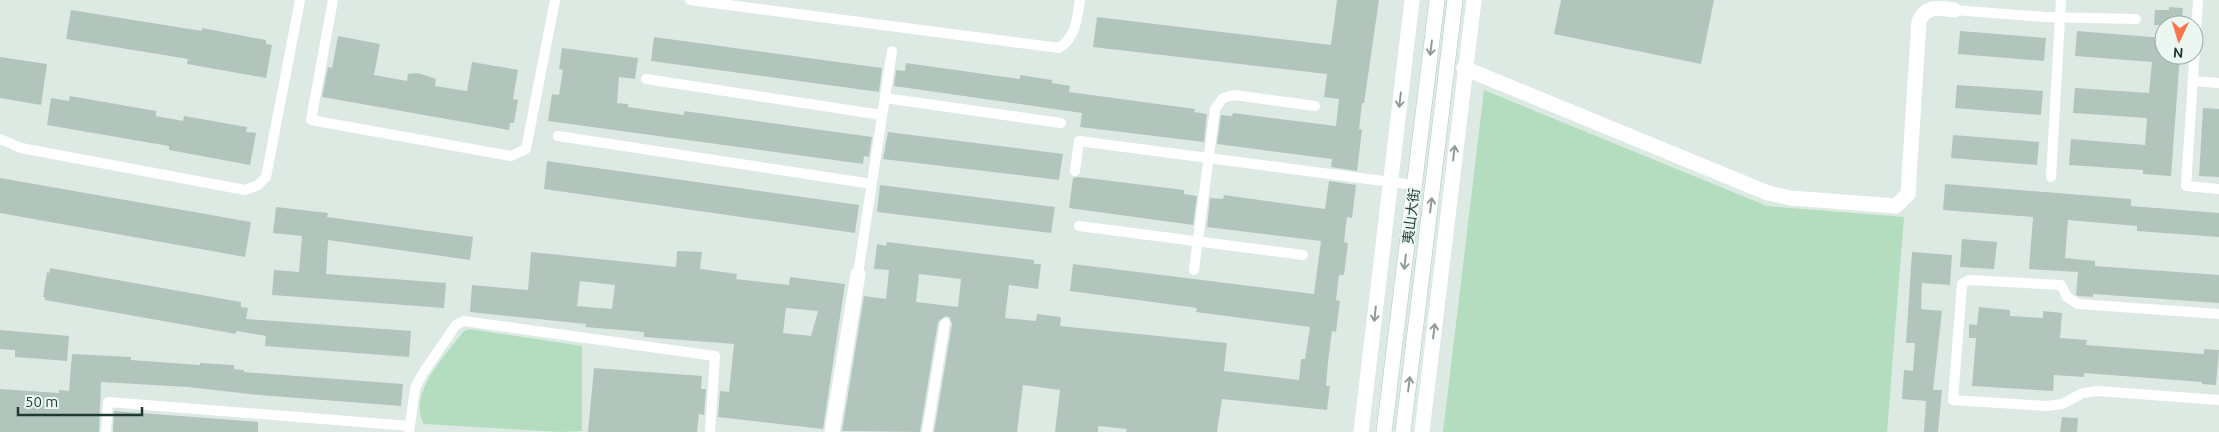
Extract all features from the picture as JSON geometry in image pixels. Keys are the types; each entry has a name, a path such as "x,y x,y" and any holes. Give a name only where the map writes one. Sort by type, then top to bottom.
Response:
{"street":[{"path":"1361,432 1412,0"},
{"name":"夷山大街","path":"1384,432 1437,0"},
{"name":"夷山大街","path":"1403,432 1455,0"},
{"path":"1422,432 1464,68 1474,0"},
{"path":"1464,68 1768,193 1791,198 1896,206 1908,194 1919,21 1922,14 1934,8 1954,10"},
{"path":"832,432 858,274"}],"lane":[{"path":"0,139 22,148 245,190 258,185 266,177 300,0"},
{"path":"333,0 311,120 511,156 526,149 555,0"},
{"path":"690,0 1059,48 1066,44 1072,35 1080,0"},
{"path":"2051,177 2062,0"},
{"path":"2198,0 2186,186 2219,189"},
{"path":"1954,10 2060,17 2136,19"},
{"path":"858,274 892,51"},
{"path":"646,79 882,115"},
{"path":"2193,81 2219,83"},
{"path":"1194,270 1215,109 1223,98 1234,95 1315,106"},
{"path":"885,98 1061,122"},
{"path":"558,136 872,184"},
{"path":"1075,171 1079,141 1414,185"},
{"path":"1080,226 1303,255"},
{"path":"2219,314 2078,304 2067,297 2062,285 1969,280 1962,284 1954,400 2046,406 2062,404 2083,392 2097,391 2219,400"},
{"path":"106,432 108,402 410,429 415,388 423,373 456,326 464,321 715,356 710,432"},
{"path":"927,432 945,324"}],"green space":[{"path":"1484,90 1767,206 1904,217 1887,432 1443,432"},
{"path":"469,329 582,346 582,431 560,432 424,424 420,413 420,400 424,388 439,362 464,331"}],"building":[{"path":"1337,0 1379,0 1364,103 1362,103 1359,129 1362,130 1357,171 1331,167 1332,159 1217,144 1221,115 1232,116 1233,113 1336,126 1339,99 1324,97 1327,74 1093,47 1097,17 1331,45"},
{"path":"1561,0 1714,0 1701,64 1554,34"},
{"path":"2169,7 2183,8 2183,15 2155,15 2155,10 2169,10"},
{"path":"71,10 202,31 202,28 266,40 266,44 272,45 266,78 187,64 188,59 66,39"},
{"path":"1960,31 2046,38 2044,61 1958,54"},
{"path":"2077,31 2154,37 2154,65 2179,65 2171,176 2143,174 2143,170 2069,165 2071,139 2145,145 2147,118 2073,113 2075,88 2149,93 2152,62 2075,56"},
{"path":"338,36 380,44 374,75 407,81 408,74 418,73 436,79 435,86 467,91 472,62 518,70 513,99 518,100 514,123 510,123 509,130 322,97 328,67 332,68"},
{"path":"654,37 882,68 879,92 651,61"},
{"path":"562,48 638,58 635,79 619,77 617,103 628,104 628,107 684,115 684,111 872,137 869,157 864,156 863,164 548,121 552,94 559,95 563,70 559,69"},
{"path":"0,57 47,64 41,105 0,98"},
{"path":"906,63 1020,79 1020,75 1052,80 1052,83 1070,86 1069,92 1195,109 1194,112 1207,114 1204,142 1080,127 1082,113 894,86 896,70 905,71"},
{"path":"1957,85 2043,91 2041,115 1955,108"},
{"path":"70,96 156,111 156,116 183,121 184,116 247,127 246,132 256,133 250,165 169,150 169,146 47,125 51,98 69,101"},
{"path":"2203,108 2219,109 2219,177 2199,176"},
{"path":"888,132 1063,154 1059,180 883,159"},
{"path":"1953,135 2039,142 2037,165 1951,158"},
{"path":"547,161 859,205 855,233 544,189"},
{"path":"1079,177 1184,190 1184,194 1197,196 1193,225 1069,208 1073,178"},
{"path":"0,178 251,222 245,257 0,213"},
{"path":"1329,181 1356,185 1352,218 1347,217 1344,242 1348,243 1344,275 1339,275 1336,300 1340,301 1336,332 1332,331 1328,362 1326,386 1330,386 1327,410 1222,399 1217,432 1126,432 1127,429 1098,426 1098,432 1055,432 1060,390 1023,385 1017,432 934,432 952,324 950,318 946,316 938,322 920,432 842,431 864,296 886,299 889,270 874,269 877,244 886,246 887,242 1034,260 1034,264 1041,264 1038,289 1009,285 1005,318 1036,321 1037,314 1061,317 1060,326 1227,343 1224,371 1299,380 1301,359 1305,359 1310,327 1196,312 1197,308 1070,291 1073,264 1314,294 1321,241 1207,227 1210,198 1223,199 1224,195 1325,209","holes":["919,274 961,279 958,307 916,302"]},
{"path":"1945,184 2131,199 2131,206 2219,213 2219,237 2137,231 2137,226 2068,220 2065,258 2095,261 2095,266 2219,275 2219,303 2093,294 2093,297 2076,295 2078,272 2029,269 2033,217 1943,210"},
{"path":"880,185 1055,207 1051,233 877,212"},
{"path":"276,207 328,213 327,217 473,237 470,260 328,240 326,274 446,283 444,308 272,295 274,270 299,272 302,236 273,233"},
{"path":"1962,239 1997,242 1994,269 1960,267"},
{"path":"677,251 702,252 700,269 737,274 736,279 789,285 790,277 845,284 823,429 718,417 720,391 729,392 734,344 644,337 644,332 585,327 586,324 470,312 472,285 528,290 531,252 676,267","holes":["580,281 615,285 612,309 577,306","786,308 818,311 811,336 783,333"]},
{"path":"1912,252 1952,255 1950,285 1922,283 1921,309 1942,311 1933,390 1942,390 1938,432 1924,432 1926,401 1902,399 1904,370 1913,371 1915,343 1906,343"},
{"path":"50,268 241,302 241,307 248,308 246,319 411,331 409,357 265,346 266,336 236,331 236,334 45,300 45,297 43,297 47,272 49,273"},
{"path":"1979,307 2010,310 2010,316 2043,318 2043,311 2062,313 2060,338 2087,340 2086,345 2204,354 2204,349 2219,350 2216,385 2202,384 2202,382 2084,373 2084,377 2054,375 2053,391 1972,386 1976,338 1969,338 1969,324 1977,325"},
{"path":"0,330 69,336 67,361 15,357 15,350 0,349"},
{"path":"72,354 131,357 131,360 200,365 200,363 234,365 234,369 244,370 244,372 403,384 401,406 259,395 188,387 101,382 99,432 0,432 0,389 59,393 59,390 69,391"},
{"path":"594,368 702,376 701,389 706,389 704,415 699,414 697,432 588,432"},
{"path":"114,411 258,422 258,432 113,432"},
{"path":"2062,417 2078,418 2077,432 2060,432"}]}
